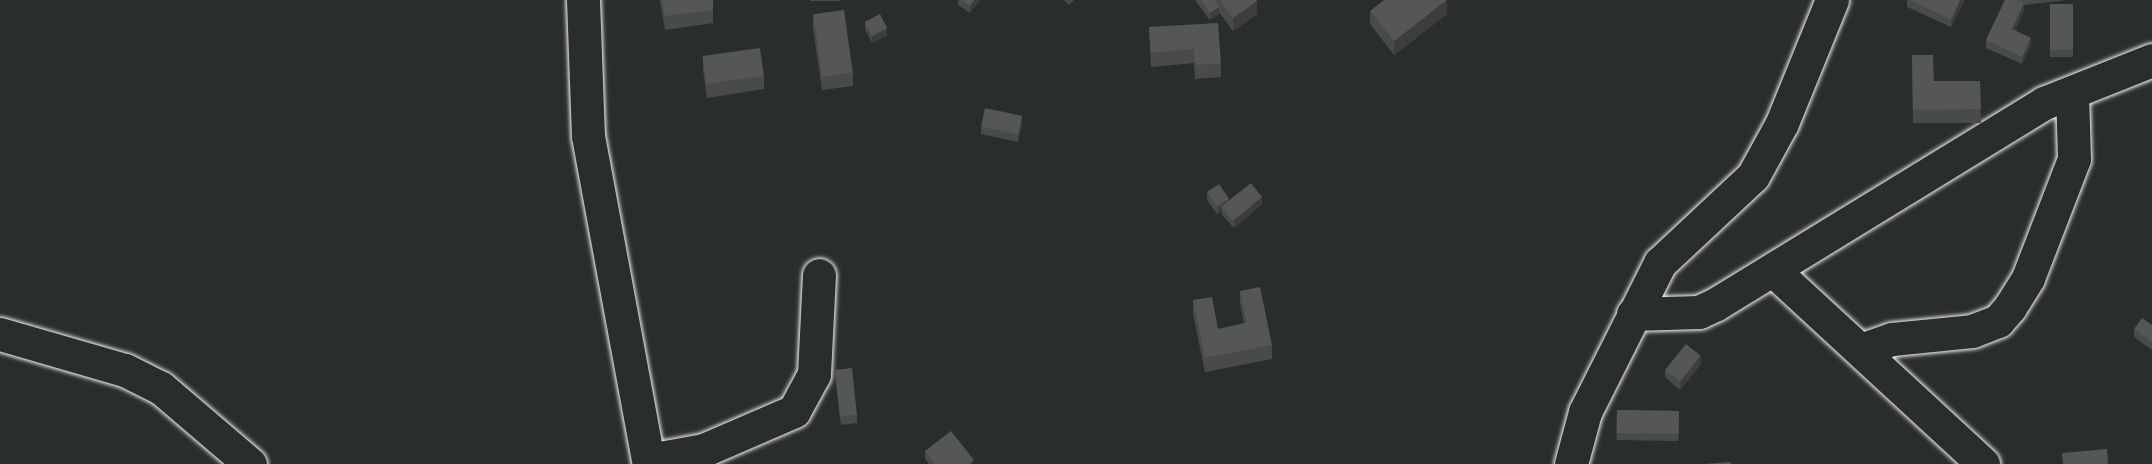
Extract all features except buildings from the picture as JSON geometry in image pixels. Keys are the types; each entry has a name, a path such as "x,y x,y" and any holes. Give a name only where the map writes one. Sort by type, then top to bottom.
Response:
{"street":[{"path":"583,0 588,136 649,462 704,450 794,411 814,374 819,275"},
{"path":"1571,464 1585,412 1633,314 1679,242 1753,176 1782,123 1832,0"},
{"path":"1633,314 1699,312 1773,270 2044,102 2152,60"},
{"path":"1863,349 1892,339 1972,331 1998,321 2010,307 2028,278 2074,159 2072,93"},
{"path":"1773,270 1863,349 1930,420 1983,464"},
{"path":"0,334 125,369 161,388 250,464"}]}
